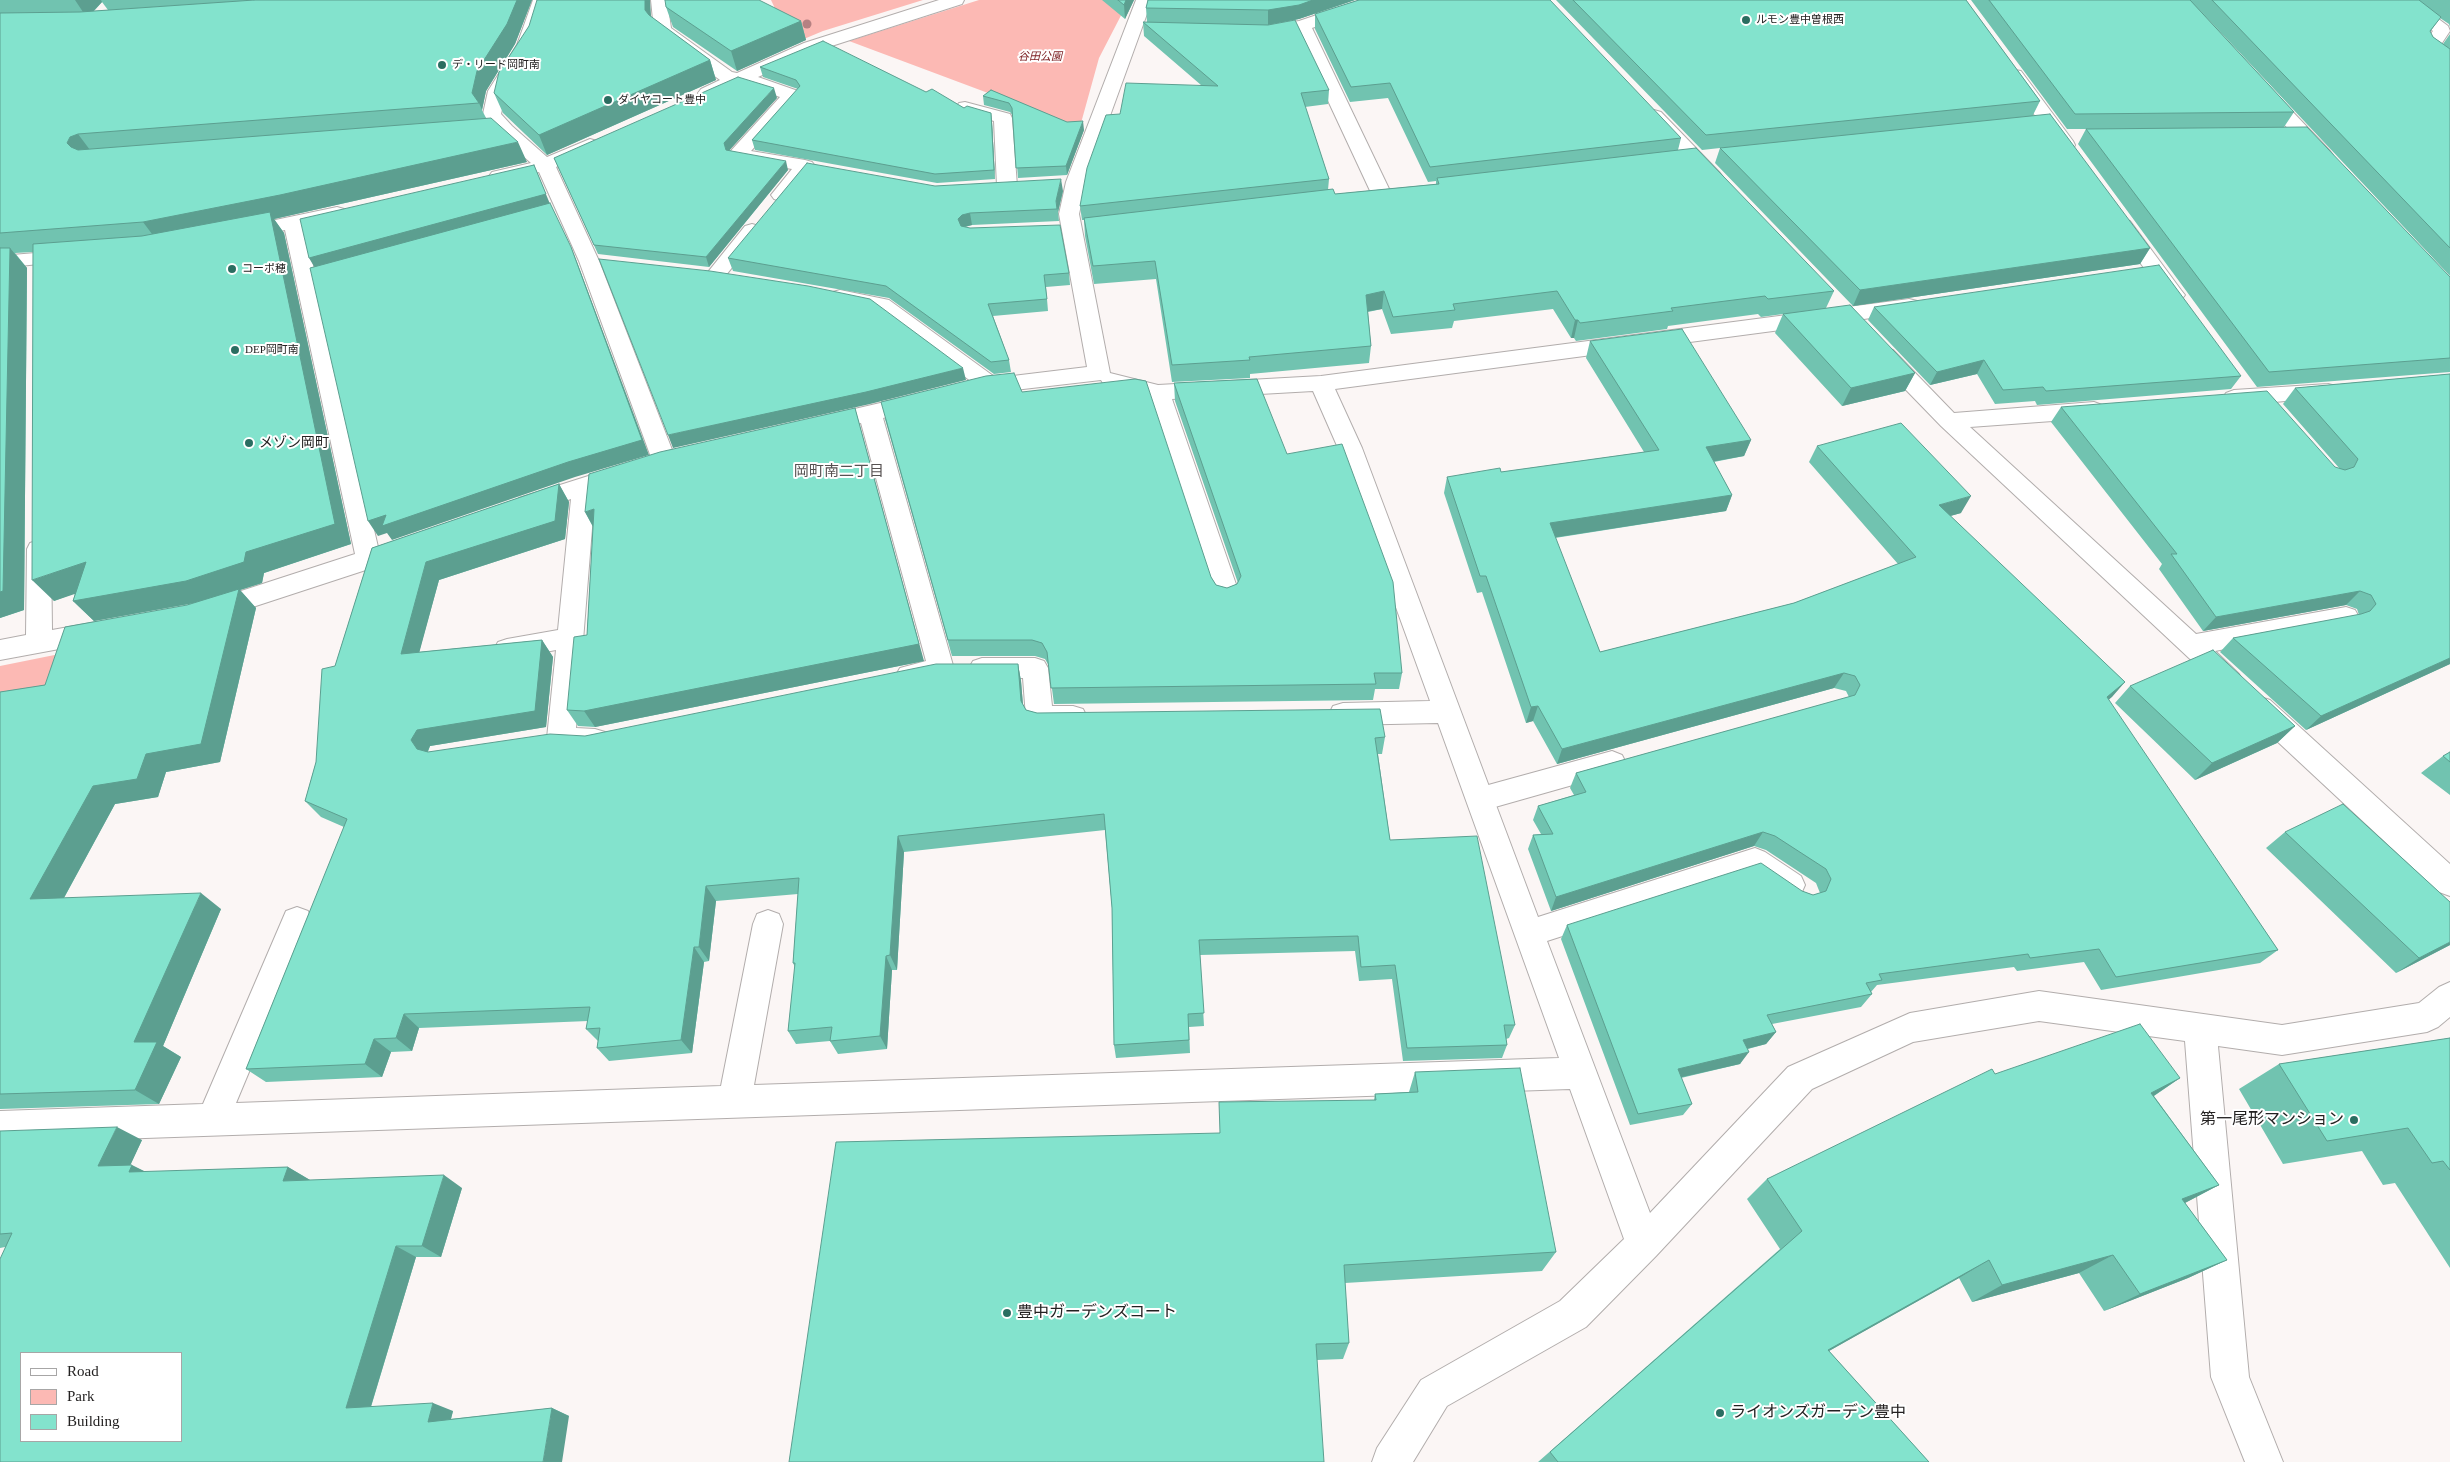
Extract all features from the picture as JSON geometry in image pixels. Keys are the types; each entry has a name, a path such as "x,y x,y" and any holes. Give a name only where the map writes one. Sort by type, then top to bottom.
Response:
{"street":[{"path":"509,511 584,484 673,458 598,262 554,210 545,165 495,131 492,114 493,102 497,91 526,45 541,0"},
{"path":"659,0 662,30 727,76 754,81 792,95 738,154 814,168 766,214 715,276"},
{"path":"686,102 810,47 956,0"},
{"path":"1099,373 1070,228 1066,183 1141,30 1144,0"},
{"path":"1248,32 1268,32 1302,26 1377,0"},
{"path":"2402,0 2442,30 2430,47 2450,61"},
{"path":"1302,26 1382,195"},
{"path":"2001,56 2049,121 2070,137 2077,160"},
{"path":"2250,77 2336,169"},
{"path":"1640,101 1730,194"},
{"path":"965,107 1003,118 998,187 1026,185"},
{"path":"2029,123 2049,121"},
{"path":"2283,134 2303,134"},
{"path":"477,181 545,165 606,138"},
{"path":"1362,197 1401,193"},
{"path":"2111,207 2185,309"},
{"path":"225,236 293,223 351,209"},
{"path":"293,223 314,276 369,560"},
{"path":"0,262 39,269 89,255"},
{"path":"2126,274 2155,269"},
{"path":"822,293 881,305 989,384"},
{"path":"1826,294 1949,421 2450,883"},
{"path":"795,431 989,384 1099,373 1119,383 1158,392 1321,382 1847,315 1934,302"},
{"path":"1321,382 1350,448 1449,712 1644,1244"},
{"path":"2211,400 2250,392 2351,389"},
{"path":"1158,392 1226,593"},
{"path":"2250,392 2281,418"},
{"path":"1949,421 2114,408"},
{"path":"870,414 941,668"},
{"path":"561,738 584,484"},
{"path":"39,525 39,643"},
{"path":"195,614 369,560 425,540"},
{"path":"2192,645 2346,617"},
{"path":"0,650 117,629"},
{"path":"487,652 569,638"},
{"path":"883,680 941,668 1035,668 1040,717 1100,716"},
{"path":"1319,714 1449,712"},
{"path":"533,742 561,738 594,740 614,736"},
{"path":"1481,799 1634,757"},
{"path":"1530,933 1755,861 1804,894"},
{"path":"213,1119 298,921"},
{"path":"735,1101 768,924"},
{"path":"1391,1462 1434,1393 1573,1314 1644,1244 1800,1078 1910,1028 2039,1006 2282,1040 2427,1017 2450,997"},
{"path":"2200,1029 2230,1377 2264,1462"},
{"path":"0,1127 1581,1073"}],"green space":[{"path":"771,0 923,0 823,31 792,44"},
{"name":"谷田公園","path":"979,0 1129,0 1099,58 1081,123 1051,126 988,93 849,41"},
{"path":"114,643 0,750 0,666"}],"building":[{"path":"254,0 517,0 507,24 477,71 472,93 479,103 78,134 70,137 67,143 78,150 491,118 518,142 280,195 143,222 0,233 0,13 80,12"},
{"path":"537,0 645,0 645,10 649,15 710,60 539,135 494,93 499,72 529,26"},
{"path":"665,0 759,0 801,21 731,51 666,7"},
{"path":"1118,0 1126,0 1124,5"},
{"path":"1148,0 1313,0 1299,5 1268,10 1146,8"},
{"path":"1359,0 1550,0 1681,138 1430,167 1390,83 1351,87 1315,14"},
{"path":"1573,0 1966,0 2040,101 1706,135"},
{"path":"1989,0 2190,0 2294,112 2075,114"},
{"path":"2212,0 2419,0 2441,17 2430,31 2433,37 2450,49 2450,248"},
{"path":"1295,20 1329,90 1301,93 1329,179 1080,206 1087,168 1106,115 1120,114 1126,83 1218,86 1143,22 1268,25"},
{"path":"823,41 926,92 932,89 964,108 967,106 991,113 994,170 935,174 752,140 800,86 796,80 760,67"},
{"path":"738,77 774,88 724,143 726,150 786,161 706,257 594,245 554,158"},
{"path":"991,90 1067,122 1083,121 1066,166 1016,168 1012,108 1009,103 983,96"},
{"path":"2050,114 2150,248 1860,290 1720,148"},
{"path":"2307,127 2450,277 2450,358 2269,372 2086,129"},
{"path":"1696,148 1834,291 1768,299 1765,296 1671,308 1673,311 1580,323 1578,320 1575,320 1557,291 1453,304 1455,310 1393,317 1384,291 1366,295 1371,346 1249,357 1250,360 1172,365 1155,261 1093,266 1084,218 1333,189 1335,194 1439,184 1437,178"},
{"path":"807,163 935,186 1061,179 1056,201 1057,209 970,213 962,215 958,219 961,226 970,228 1060,225 1069,273 1044,275 1047,299 988,304 1009,360 991,362 886,286 728,258"},
{"path":"534,165 546,194 309,258 300,219"},
{"path":"550,203 571,247 642,440 568,462 382,526 386,515 368,521 310,268"},
{"path":"270,212 335,524 246,552 244,562 186,581 73,601 86,562 32,580 33,244 142,236"},
{"path":"0,248 10,248 3,591 0,592"},
{"path":"599,259 710,271 808,286 870,299 963,368 866,392 668,435"},
{"path":"2159,265 2241,376 2046,391 2043,387 2003,390 1984,360 1937,372 1874,307"},
{"path":"1850,305 1915,373 1851,388 1783,314"},
{"path":"1682,329 1751,440 1706,447 1732,495 1550,523 1600,652 1794,603 1916,557 1817,446 1901,423 1971,496 1939,505 2125,682 2107,697 2278,950 2116,977 2099,949 2030,958 2028,954 1879,974 1882,980 1866,983 1872,994 1767,1015 1776,1032 1743,1040 1749,1052 1678,1069 1692,1104 1638,1114 1567,925 1761,863 1802,891 1813,895 1826,891 1831,879 1826,869 1775,836 1763,832 1556,897 1533,835 1553,834 1538,806 1586,792 1576,773 1855,695 1860,685 1855,676 1844,673 1562,749 1538,706 1531,707 1486,576 1480,576 1447,477 1500,468 1501,472 1659,450 1590,341"},
{"path":"1014,373 1022,392 1135,379 1146,381 1211,577 1216,585 1227,588 1237,584 1241,576 1174,383 1257,379 1287,454 1342,444 1393,582 1402,673 1374,673 1376,684 1051,688 1047,652 1042,643 1032,640 948,640 881,402 986,376"},
{"path":"2450,374 2450,658 2321,716 2233,638 2361,614 2370,611 2376,604 2371,595 2360,591 2216,617 2171,554 2177,554 2061,407 2267,391 2335,467 2345,470 2354,467 2358,459 2295,388"},
{"path":"855,408 919,644 584,711 567,710 574,637 587,635 594,509 585,512 589,474 660,452"},
{"path":"559,484 555,521 426,562 401,654 542,640 535,711 417,730 411,740 417,749 428,752 550,734 585,736 936,664 1018,664 1021,701 1026,710 1037,713 1380,709 1385,737 1375,738 1390,840 1477,836 1515,1025 1504,1025 1507,1045 1407,1048 1395,965 1361,967 1358,936 1199,940 1204,1013 1188,1014 1189,1040 1114,1045 1112,908 1104,814 898,836 890,955 886,956 880,1036 830,1041 832,1027 788,1031 795,963 793,963 799,878 706,886 699,947 694,947 681,1040 597,1048 600,1028 586,1029 590,1007 404,1014 396,1038 374,1039 365,1064 246,1069 347,819 305,801 316,762 322,669 335,666 372,548"},
{"path":"239,589 201,744 146,754 137,779 93,786 30,899 201,893 134,1042 157,1042 135,1090 0,1094 0,692 45,685 65,627 187,605"},
{"path":"2213,650 2295,726 2212,763 2130,686"},
{"path":"2450,752 2450,762 2443,756"},
{"path":"2343,804 2450,902 2450,942 2419,958 2285,832"},
{"path":"2140,1024 2180,1078 2151,1093 2219,1185 2182,1199 2227,1260 2140,1294 2113,1255 2002,1285 1989,1260 1828,1350 1929,1462 1558,1462 1550,1452 1802,1231 1767,1179 1992,1069 1995,1074"},
{"path":"2450,1038 2450,1170 2443,1161 2432,1163 2408,1128 2327,1141 2279,1064"},
{"path":"1520,1068 1556,1252 1344,1265 1349,1343 1316,1344 1324,1462 789,1462 836,1142 1220,1133 1219,1102 1376,1100 1375,1094 1418,1092 1415,1072"},
{"path":"117,1127 98,1166 132,1165 129,1172 288,1167 283,1181 444,1175 422,1246 396,1246 346,1408 433,1403 428,1422 552,1408 543,1462 0,1462 0,1259 12,1233 0,1234 0,1131"}],"place":[{"name":"ルモン豊中曽根西","path":"1746,20"},
{"name":"デ・リード岡町南","path":"442,65"},
{"name":"ダイヤコート豊中","path":"608,100"},
{"name":"コーポ穂","path":"232,269"},
{"name":"DEP岡町南","path":"235,350"},
{"name":"メゾン岡町","path":"249,443"},
{"name":"第一尾形マンション","path":"2354,1120"},
{"name":"豊中ガーデンズコート","path":"1007,1313"},
{"name":"ライオンズガーデン豊中","path":"1720,1413"}],"district":[{"name":"岡町南二丁目","path":"839,472"}]}
